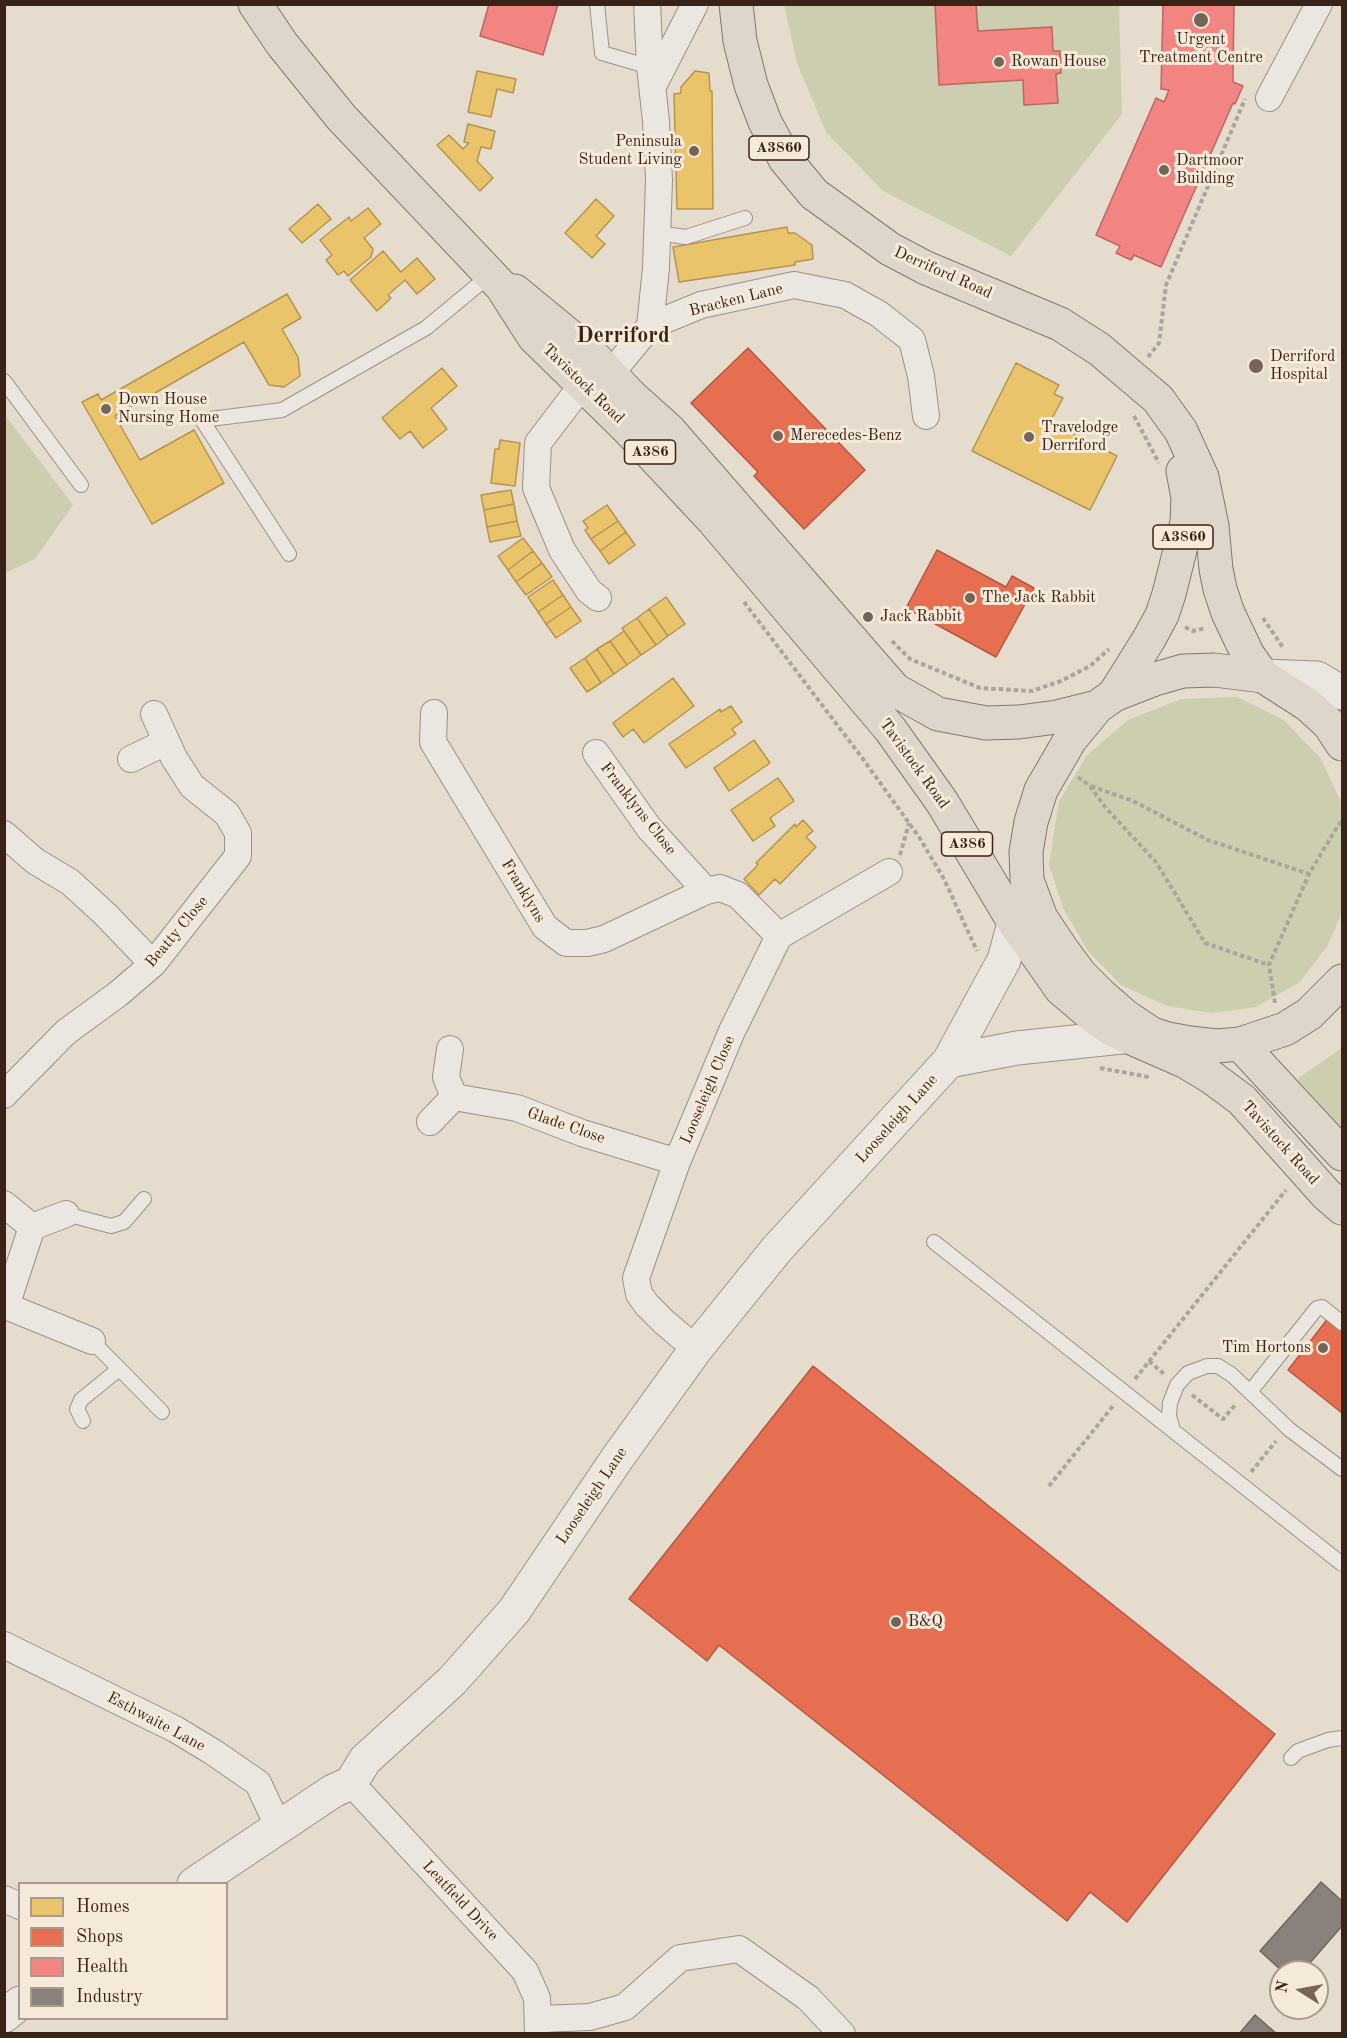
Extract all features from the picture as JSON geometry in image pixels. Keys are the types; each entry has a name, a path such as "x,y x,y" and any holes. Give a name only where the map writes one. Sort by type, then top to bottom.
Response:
{"main road":[{"name":"Tavistock Road","path":"255,4 282,44 341,117 495,280 518,292 589,352 597,379 643,445 713,520 890,729 942,802 1014,922 1061,989 1113,1030 1141,1035 1211,1077 1242,1100 1337,1206"},
{"name":"Derriford Road","path":"736,4 740,41 751,85 765,122 785,159 814,194 883,245 926,268 1059,324 1099,349 1158,399 1181,430 1193,453 1208,500 1220,589 1228,613 1248,655 1263,676"},
{"name":"Derriford Road","path":"1133,376 1160,415 1179,455 1188,498 1187,522 1162,615 1149,639 1105,701 1070,740 1041,790 1031,822 1026,852 1027,880 1041,918 1080,974 1125,1016 1141,1035"},
{"name":"Tavistock Road","path":"597,379 630,395 669,430 895,690 938,714 986,723 1019,723 1057,717 1105,701 1155,679 1184,671 1214,670 1263,676"},
{"path":"1263,676 1308,705 1329,724 1342,744"},
{"path":"1141,1035 1217,1046 1240,1044 1285,1029 1309,1014 1342,981"},
{"path":"1240,1044 1342,1154"}],"street":[{"path":"598,598 589,591 562,550 536,488 538,443 650,326 656,268 659,180 646,4"},
{"path":"651,77 694,4"},
{"path":"1257,98 1319,4"},
{"name":"Bracken Lane","path":"650,326 701,305 794,285 845,295 879,314 912,340 921,376 926,416"},
{"path":"1263,676 1317,678 1334,698"},
{"name":"Franklyns","path":"434,713 433,742 545,927 566,943 587,943 604,939 706,891"},
{"name":"Beatty Close","path":"4,1095 66,1032 118,994 153,964 238,856 238,833 227,814 192,786 174,758 154,714"},
{"path":"132,759 166,742"},
{"name":"Franklyns Close","path":"596,753 649,828 706,891"},
{"path":"4,834 35,861 70,882 105,914 153,964"},
{"path":"706,891 720,888 738,895 779,936 888,872"},
{"name":"Looseleigh Lane","path":"197,1882 333,1791 351,1783 365,1760 452,1681 514,1611 616,1460 696,1349 777,1249 949,1061 1004,960 1027,880"},
{"name":"Looseleigh Close","path":"696,1349 646,1305 639,1294 636,1278 677,1161 732,1031 779,936"},
{"name":"Looseleigh Lane","path":"949,1061 1027,1046 1141,1035"},
{"path":"430,1122 454,1097 446,1077 450,1049"},
{"name":"Glade Close","path":"454,1097 517,1108 582,1132 677,1161"},
{"path":"4,1204 32,1227"},
{"path":"32,1227 66,1214"},
{"path":"32,1227 5,1307 92,1341"},
{"name":"Esthwaite Lane","path":"4,1645 175,1729 213,1752 258,1783 279,1828"},
{"name":"Leatfield Drive","path":"351,1783 525,1971 537,1998 538,2026"},
{"path":"4,1899 18,1905"},
{"path":"538,2026 590,2017 625,2007 681,1958 739,1949 808,1998 842,2034"},
{"path":"4,2016 18,2005"}],"lane":[{"path":"597,4 602,53 651,77"},
{"path":"657,232 686,237 745,218"},
{"path":"289,554 202,420 282,410 426,328 478,285 495,280"},
{"path":"4,381 81,485"},
{"path":"66,1214 111,1226 124,1222 144,1199"},
{"path":"934,1242 1342,1564"},
{"path":"1252,1394 1317,1308 1322,1307 1342,1323"},
{"path":"92,1341 162,1412"},
{"path":"1173,1430 1169,1416 1170,1403 1177,1385 1188,1373 1207,1366 1218,1366 1232,1375 1290,1430 1341,1468"},
{"path":"83,1421 77,1409 81,1400 119,1369"},
{"path":"1291,1758 1298,1751 1328,1740 1342,1738"}],"path":[{"path":"1133,376 1159,343 1166,285 1257,98"},
{"path":"1132,412 1162,470"},
{"path":"740,597 909,823 944,879 964,921"},
{"path":"1162,615 1193,631 1206,628 1228,613"},
{"path":"1261,615 1290,658"},
{"path":"963,681 980,688 1032,691 1061,681 1090,666 1117,642"},
{"path":"1309,874 1208,840 1133,801 1090,786 1105,807 1156,862 1205,943 1269,965 1309,874 1342,821"},
{"path":"888,872 897,863 909,823"},
{"path":"1091,1066 1158,1081"},
{"path":"1049,1486 1303,1169"},
{"path":"1183,1389 1223,1419 1236,1404 1228,1397"},
{"path":"1260,1460 1279,1438"}],"green space":[{"path":"784,5 935,5 939,85 1023,80 1024,104 1056,74 1061,73 1060,51 1053,51 1052,27 978,31 976,5 1119,5 1122,114 1011,256 883,191 826,132 797,63"},
{"path":"5,415 73,505 35,559 5,573"},
{"path":"1237,697 1284,720 1321,759 1341,802 1342,912 1328,945 1300,982 1256,1007 1213,1013 1167,1006 1121,985 1088,951 1063,908 1049,864 1059,801 1087,755 1128,720 1181,699"},
{"path":"1342,1048 1342,1129 1297,1079"}],"building: Homes":[{"path":"477,71 516,79 513,93 497,89 491,117 468,112"},
{"name":"Peninsula Student Living","path":"695,71 709,73 710,91 712,91 713,209 677,209 674,94 681,93 681,87"},
{"path":"468,124 495,131 491,149 481,147 477,161 493,178 480,191 437,145 449,135 463,149 469,143 464,142"},
{"path":"596,199 614,216 596,236 605,244 592,258 565,233"},
{"path":"318,204 331,219 302,243 289,229"},
{"path":"368,208 381,224 364,238 373,249 371,257 348,276 344,271 338,275 326,260 332,255 320,240 349,217 351,221"},
{"path":"787,227 788,233 795,233 812,245 813,259 795,262 795,265 679,282 673,247"},
{"path":"383,251 401,272 417,258 435,279 417,294 405,280 388,295 391,298 377,311 350,280"},
{"name":"Down House Nursing Home","path":"287,294 301,318 282,329 298,357 300,376 284,387 269,385 244,342 115,416 140,460 194,430 224,483 152,524 82,402 98,394 101,400"},
{"name":"Travelodge Derriford","path":"1016,363 1059,385 1054,394 1063,398 1050,422 1117,456 1090,510 972,451"},
{"path":"442,368 457,386 431,408 447,429 423,448 410,431 400,439 382,418"},
{"path":"500,440 520,443 515,486 491,483 495,449 499,449"},
{"path":"511,490 514,504 484,510 481,495"},
{"path":"514,504 517,521 487,527 484,510"},
{"path":"607,505 618,521 591,539 585,530 588,528 583,521"},
{"path":"517,521 521,536 490,542 487,527"},
{"path":"618,521 626,532 600,551 591,539"},
{"path":"626,532 635,545 609,564 600,551"},
{"path":"523,538 533,551 508,570 498,556"},
{"path":"533,551 542,563 516,582 508,570"},
{"path":"542,563 552,577 526,595 516,582"},
{"path":"553,580 563,595 538,612 528,597"},
{"path":"563,595 571,607 546,624 538,612"},
{"path":"666,597 685,624 668,636 649,609"},
{"path":"571,607 581,621 556,638 546,624"},
{"path":"649,609 668,636 656,645 637,618"},
{"path":"637,618 656,645 641,655 622,628"},
{"path":"624,631 641,655 627,665 610,641"},
{"path":"610,641 627,665 614,674 597,649"},
{"path":"597,649 614,674 601,683 585,658"},
{"path":"585,658 601,683 587,692 570,668"},
{"path":"673,678 694,706 644,743 633,729 623,737 613,723"},
{"path":"731,706 742,722 732,729 736,734 686,768 669,744 720,709 721,712"},
{"path":"754,740 770,763 729,791 714,768"},
{"path":"778,778 794,801 770,818 775,826 753,841 731,810"},
{"path":"803,820 813,831 806,837 816,847 780,884 775,879 759,895 744,879 758,865 756,863 795,824 796,827"}],"building: Shops":[{"name":"Merecedes-Benz","path":"748,348 865,470 804,529 754,476 758,472 691,403"},
{"name":"The Jack Rabbit","path":"937,550 1006,587 1012,576 1034,588 996,657 906,608"},
{"name":"Tim Hortons","path":"1329,1317 1342,1327 1342,1413 1288,1370"},
{"name":"B&Q","path":"813,1366 1275,1734 1127,1922 1090,1892 1067,1921 719,1645 707,1661 629,1599"}],"building: Health":[{"path":"489,4 558,4 543,55 480,36"},
{"name":"Rowan House","path":"935,4 976,4 978,31 1052,27 1053,51 1060,51 1061,73 1056,74 1058,103 1024,105 1023,80 939,85"},
{"name":"Dartmoor Building","path":"1163,4 1234,4 1233,82 1243,86 1235,104 1233,103 1161,267 1134,255 1131,260 1116,253 1120,246 1096,235 1156,98 1164,102 1169,90 1161,89"}],"building: Industry":[{"path":"1321,1882 1342,1901 1342,1926 1312,1960 1270,1960 1260,1951"},
{"path":"1255,2015 1277,2034 1239,2034"}],"place":[{"name":"Urgent Treatment Centre","path":"1201,20"},
{"name":"Rowan House","path":"999,62"},
{"name":"Peninsula Student Living","path":"694,151"},
{"name":"Dartmoor Building","path":"1164,170"},
{"name":"Derriford Hospital","path":"1256,366"},
{"name":"Down House Nursing Home","path":"106,409"},
{"name":"Merecedes-Benz","path":"778,436"},
{"name":"Travelodge Derriford","path":"1029,437"},
{"name":"The Jack Rabbit","path":"970,598"},
{"name":"Jack Rabbit","path":"868,617"},
{"name":"Tim Hortons","path":"1323,1348"},
{"name":"B&Q","path":"896,1622"}],"district":[{"name":"Derriford","path":"623,336"}]}
